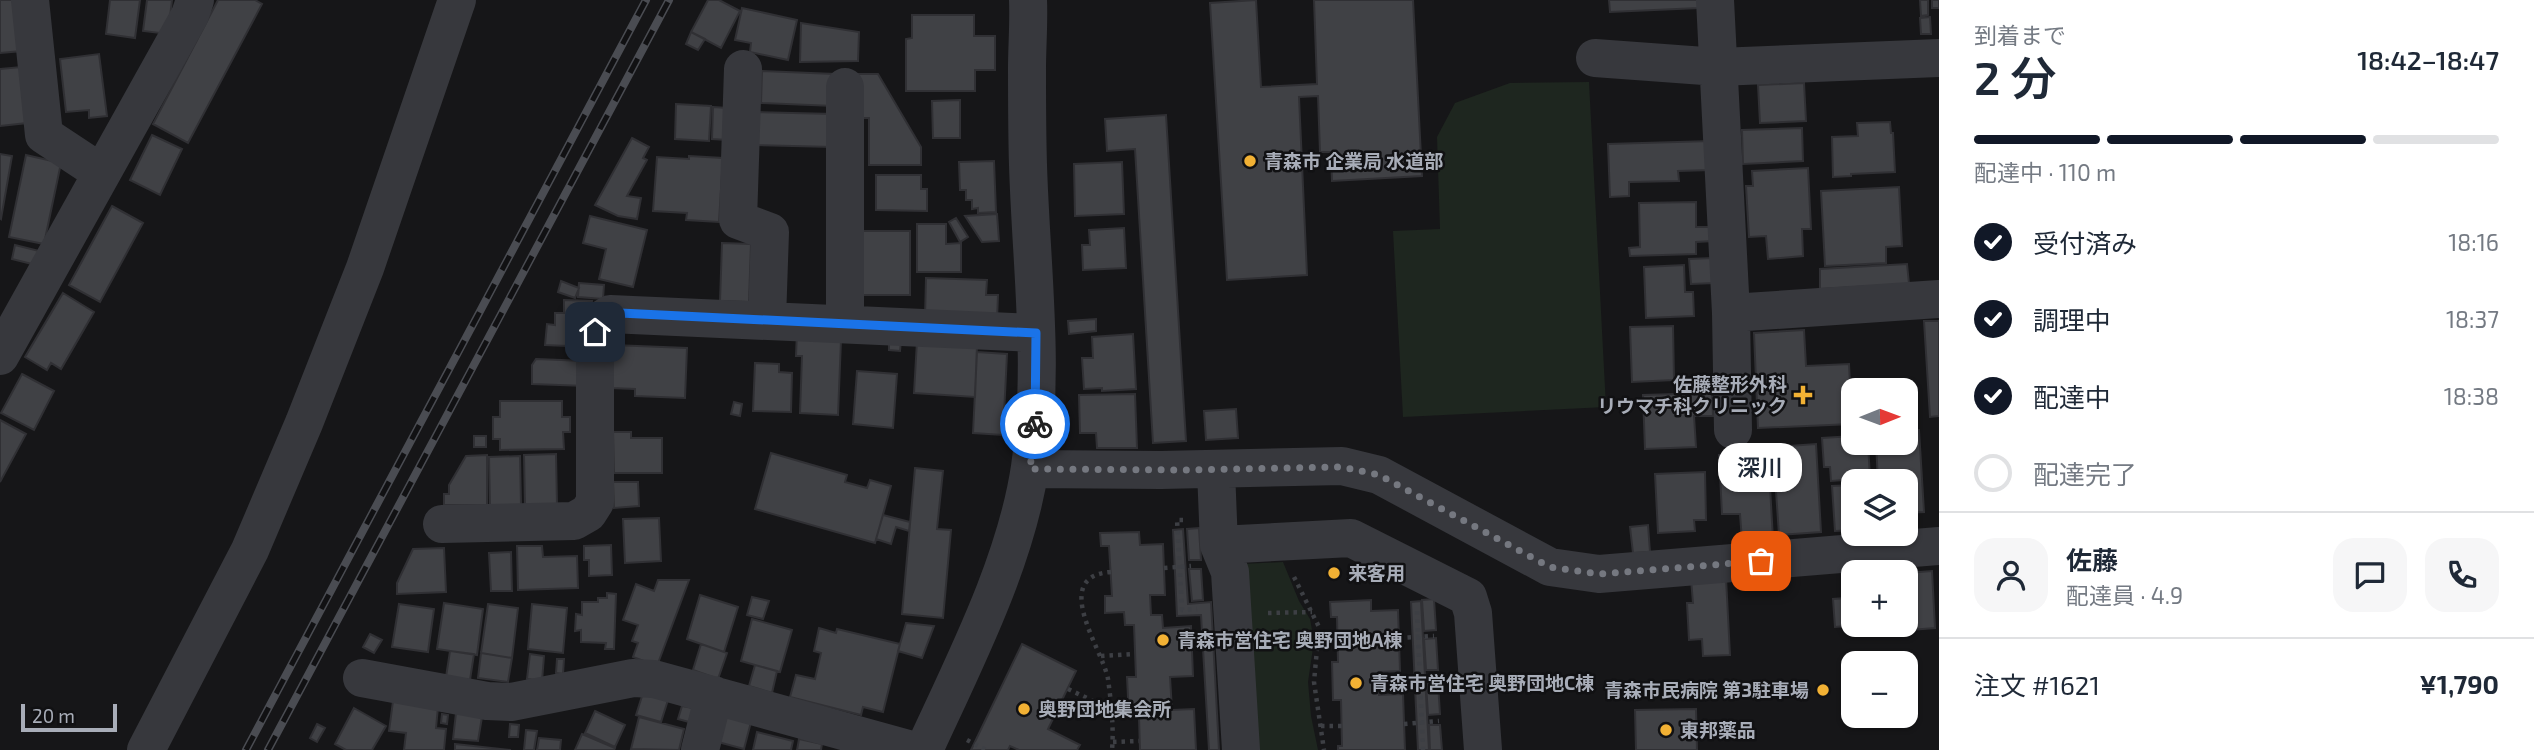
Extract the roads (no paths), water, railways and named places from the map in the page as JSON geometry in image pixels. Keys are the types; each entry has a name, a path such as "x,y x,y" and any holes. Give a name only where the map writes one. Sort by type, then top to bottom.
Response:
{"street":[{"path":"30,0 44,135 100,172"},
{"path":"0,356 100,172 190,15 195,0"},
{"path":"146,750 250,550 304,424 365,268 457,0"},
{"path":"941,742 973,642 1002,569 1030,469 1036,406 1036,333 1028,164 1028,0"},
{"path":"1715,0 1731,313 1733,430"},
{"path":"1595,58 1718,67 1939,58"},
{"path":"743,69 738,220 770,232 767,320"},
{"path":"845,87 845,324"},
{"path":"1731,313 1939,299"},
{"path":"442,524 574,521 589,513 595,502 595,332 602,319 610,314 1036,333"},
{"path":"1030,469 1216,470 1342,467 1379,475 1550,567 1599,574 1939,546"},
{"path":"1216,470 1219,545 1230,572 1241,750"},
{"path":"1219,545 1351,538 1468,597 1473,613 1483,750"},
{"path":"362,678 499,702 534,699 633,678 654,679 912,750"},
{"path":"700,750 714,695"}],"railway":[{"path":"246,750 646,0"},
{"path":"268,750 669,0"}],"place":[{"name":"青森市 企業局 水道部","path":"1250,161"},
{"name":"佐藤整形外科 リウマチ科クリニック","path":"1803,395"},
{"name":"深川","path":"1761,561"},
{"name":"来客用","path":"1334,573"},
{"name":"青森市営住宅 奥野団地A棟","path":"1163,640"},
{"name":"青森市営住宅 奥野団地C棟","path":"1356,683"},
{"name":"青森市民病院 第3駐車場","path":"1823,690"},
{"name":"奥野団地集会所","path":"1024,709"},
{"name":"東邦薬品","path":"1666,730"}]}
